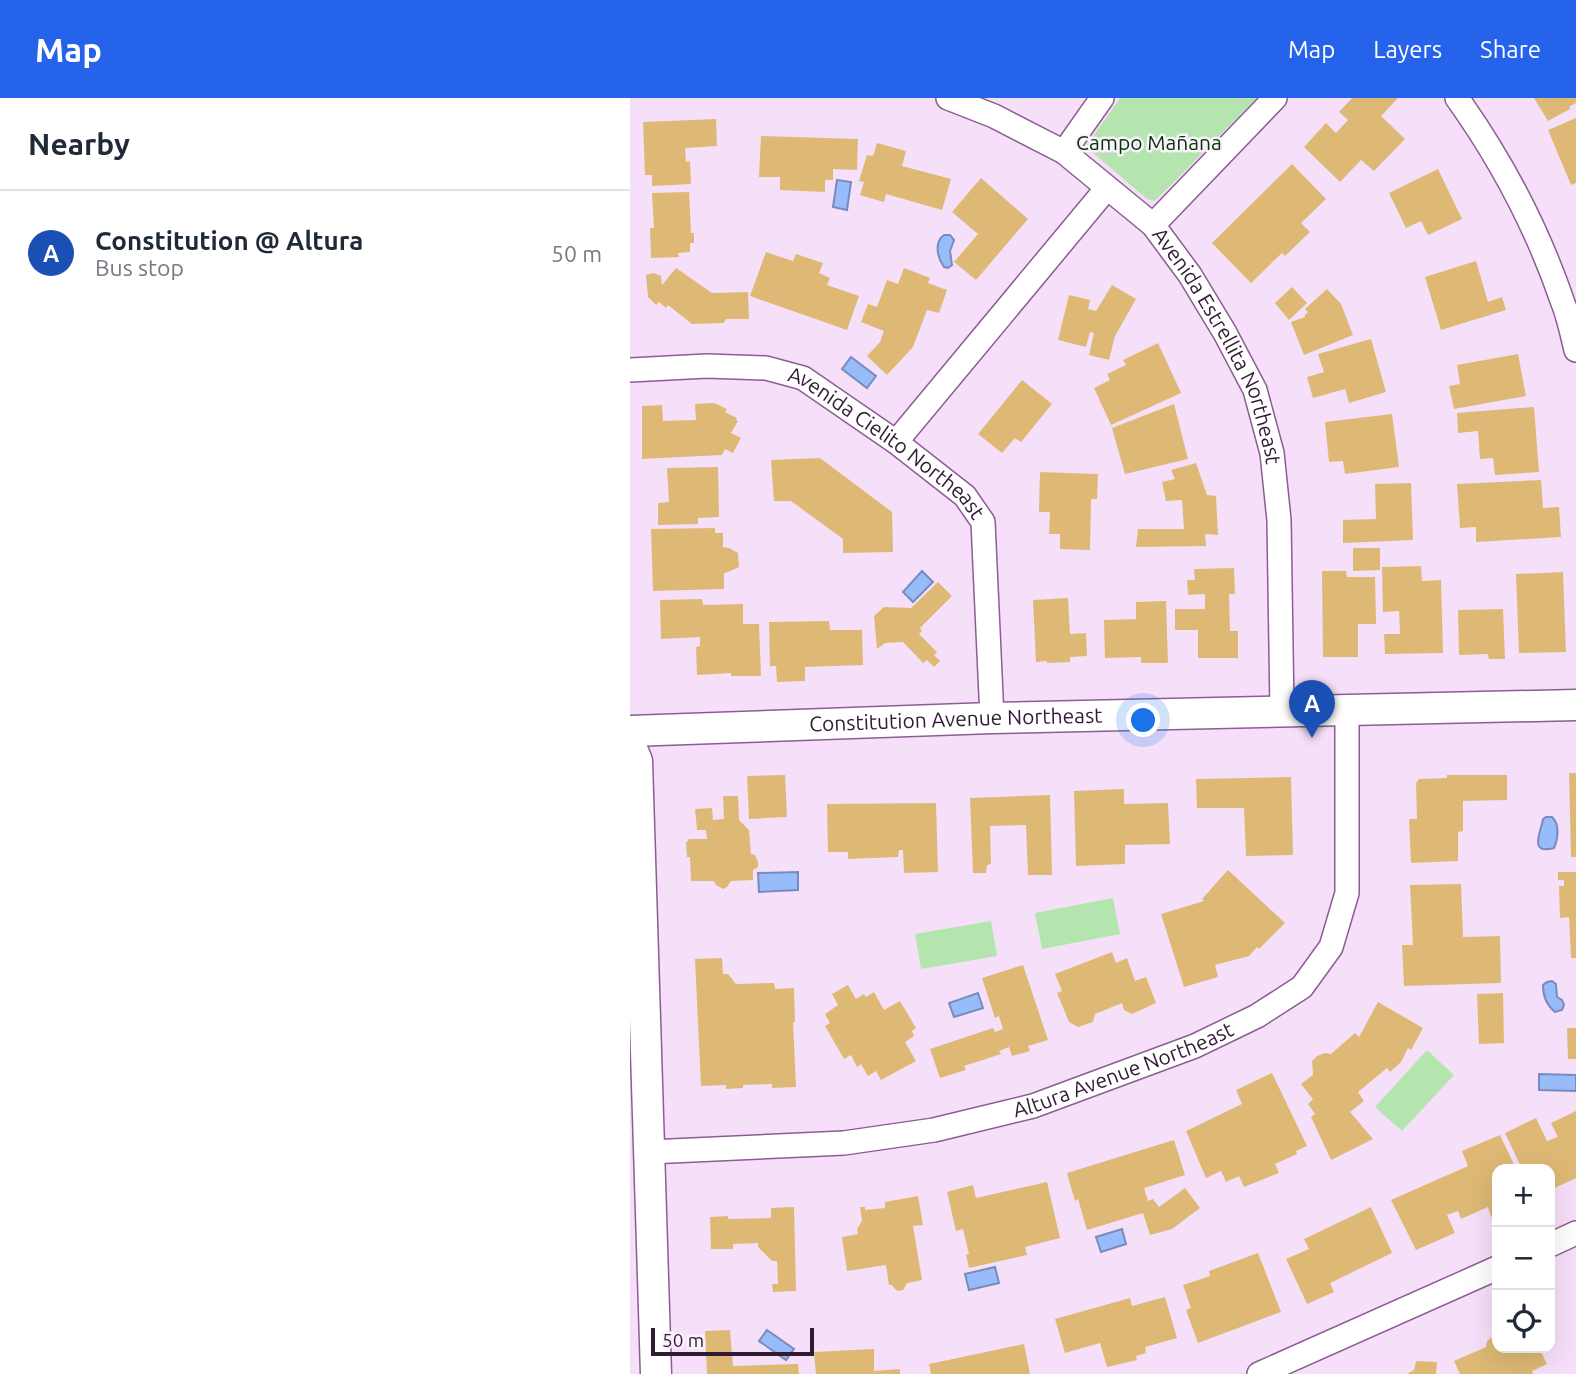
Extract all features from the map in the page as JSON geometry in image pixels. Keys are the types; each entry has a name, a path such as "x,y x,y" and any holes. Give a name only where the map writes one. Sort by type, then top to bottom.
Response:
{"street":[{"name":"Avenida Estrellita Northeast","path":"948,98 994,116 1065,152 1153,225 1190,275 1218,321 1255,390 1272,453 1279,520 1282,711"},
{"path":"1065,152 1102,98"},
{"path":"1153,225 1275,98"},
{"path":"1457,98 1482,133 1530,218 1564,304 1576,349"},
{"path":"896,442 1107,188"},
{"name":"Avenida Cielito Northeast","path":"630,370 707,366 766,368 803,378 896,442 965,496 983,522 992,718"},
{"name":"Constitution Avenue Northeast","path":"630,731 992,718 1576,705"},
{"name":"Altura Avenue Northeast","path":"649,1152 844,1143 934,1130 1033,1106 1195,1046 1257,1016 1302,987 1331,947 1347,893 1347,711"},
{"path":"630,744 637,761 638,1098 649,1152 656,1374"},
{"path":"1555,1243 1576,1233"},
{"path":"1259,1374 1492,1270"}],"green space":[{"name":"Campo Mañana","path":"1120,98 1257,98 1155,201 1147,199 1087,145"},
{"path":"1113,898 1120,934 1042,949 1035,913"},
{"path":"991,921 997,956 921,969 915,934"},
{"path":"1427,1050 1454,1075 1402,1131 1375,1107"}],"water":[{"path":"837,180 851,182 847,210 833,207"},
{"path":"944,235 950,235 954,240 950,251 952,265 948,268 944,267 938,254 939,242"},
{"path":"851,357 876,376 867,388 842,369"},
{"path":"922,571 933,582 913,602 903,592"},
{"path":"1546,817 1555,820 1558,832 1554,848 1541,848 1539,845 1543,819"},
{"path":"798,872 798,890 759,892 758,873"},
{"path":"1552,981 1556,984 1557,997 1564,1005 1562,1010 1555,1012 1547,1003 1543,989 1543,985"},
{"path":"978,993 983,1008 954,1017 949,1003"},
{"path":"1539,1074 1576,1075 1576,1091 1539,1090"},
{"path":"1122,1229 1126,1244 1101,1252 1096,1237"},
{"path":"995,1267 999,1283 969,1290 965,1274"},
{"path":"767,1330 794,1349 786,1360 759,1341"}],"building":[{"path":"1352,98 1398,98 1381,116 1405,139 1374,171 1361,160 1340,182 1304,147 1326,123 1336,133 1348,120 1339,112"},
{"path":"1534,98 1576,98 1576,103 1548,121"},
{"path":"1576,118 1576,183 1571,185 1548,130"},
{"path":"716,119 717,146 685,148 686,162 690,161 691,184 652,186 652,175 645,175 643,122"},
{"path":"761,136 858,139 857,170 833,169 833,180 825,180 825,192 780,190 780,177 759,177"},
{"path":"877,143 906,151 902,166 951,179 942,210 886,194 884,202 860,195 864,182 859,181 867,155 873,156"},
{"path":"1292,164 1326,199 1301,223 1310,232 1285,256 1282,253 1251,283 1212,243"},
{"path":"1438,169 1462,219 1428,235 1421,221 1406,228 1389,193"},
{"path":"981,178 1028,219 976,280 954,262 978,234 952,212"},
{"path":"689,192 691,233 694,233 690,252 678,253 679,257 651,258 650,228 654,228 652,193"},
{"path":"766,252 793,261 796,254 823,263 819,273 830,278 827,285 859,296 847,330 750,296"},
{"path":"1476,261 1488,302 1502,297 1506,310 1441,330 1425,277"},
{"path":"676,268 712,293 748,292 749,319 692,324 668,305 666,308 659,302 656,305 648,297 646,275 654,273 661,276 662,285"},
{"path":"904,268 930,278 928,283 947,290 939,313 927,310 913,347 887,375 867,356 880,342 884,331 861,322 868,304 877,307 887,280 898,284"},
{"path":"1112,285 1136,299 1115,336 1109,360 1089,355 1094,333 1090,332 1086,347 1058,340 1069,295 1090,300 1088,309 1096,311"},
{"path":"1292,287 1307,303 1289,320 1275,303"},
{"path":"1327,289 1341,304 1353,335 1304,355 1291,322 1305,317 1308,312 1305,309"},
{"path":"1371,339 1386,392 1349,403 1345,389 1313,398 1307,377 1324,372 1318,354"},
{"path":"1158,343 1181,393 1111,425 1094,388 1110,380 1107,374 1126,365 1123,360"},
{"path":"1518,354 1526,396 1454,409 1449,386 1460,384 1457,365"},
{"path":"1022,380 1052,404 1021,442 1015,438 1002,453 978,434"},
{"path":"714,403 737,418 731,433 741,438 733,453 725,449 722,455 642,459 642,406 662,405 663,421 696,420 695,404"},
{"path":"1174,404 1188,459 1125,474 1112,428"},
{"path":"1534,407 1539,472 1495,475 1493,458 1480,459 1478,431 1458,433 1457,413"},
{"path":"1392,414 1399,467 1345,474 1343,461 1329,462 1325,422"},
{"path":"820,458 892,512 893,552 843,553 843,539 791,501 774,501 771,460"},
{"path":"1196,463 1207,495 1216,496 1218,535 1205,534 1206,546 1136,547 1138,529 1184,529 1182,500 1166,501 1162,482 1175,479 1171,470"},
{"path":"718,467 719,517 698,518 698,524 658,525 658,503 669,502 667,468"},
{"path":"1040,472 1098,474 1097,499 1091,499 1090,550 1060,549 1060,534 1049,534 1050,512 1039,512"},
{"path":"1541,480 1543,508 1559,507 1561,537 1476,542 1476,527 1460,528 1457,484"},
{"path":"1411,483 1413,540 1343,543 1343,520 1376,519 1375,484"},
{"path":"715,528 715,533 723,533 723,547 738,553 739,567 724,573 724,589 653,591 651,529"},
{"path":"1353,548 1380,548 1380,570 1353,571"},
{"path":"1421,566 1422,581 1441,580 1443,653 1385,654 1384,634 1400,634 1399,611 1383,612 1382,567"},
{"path":"1234,568 1235,594 1229,594 1230,631 1238,631 1238,658 1198,658 1198,630 1175,630 1175,609 1205,609 1205,594 1188,595 1187,580 1195,580 1194,569"},
{"path":"1322,571 1346,571 1347,577 1375,577 1376,624 1358,624 1358,657 1323,657"},
{"path":"1563,572 1566,652 1519,653 1516,574"},
{"path":"938,582 952,596 920,628 922,631 919,634 937,652 934,655 940,661 934,667 927,660 923,663 903,642 885,643 877,649 874,616 884,607 911,608"},
{"path":"1068,598 1070,634 1086,633 1087,656 1070,657 1070,662 1036,662 1033,600"},
{"path":"702,599 703,605 743,604 743,624 759,624 761,676 731,676 731,673 697,675 696,647 700,646 700,637 661,639 660,600"},
{"path":"1166,601 1168,663 1141,663 1141,657 1105,658 1104,620 1136,619 1136,602"},
{"path":"1503,609 1505,659 1489,659 1488,654 1459,655 1458,610"},
{"path":"829,621 830,630 862,630 863,665 805,667 805,681 777,682 776,666 770,666 769,622"},
{"path":"1569,773 1576,773 1576,857 1571,857"},
{"path":"785,775 787,817 749,819 747,776"},
{"path":"1447,775 1507,775 1507,800 1463,801 1463,831 1458,832 1458,861 1411,863 1409,819 1417,819 1416,783 1419,779 1447,778"},
{"path":"1291,777 1293,855 1246,856 1244,808 1197,808 1196,779"},
{"path":"1124,789 1124,804 1168,803 1170,844 1125,845 1125,864 1076,866 1074,791"},
{"path":"1050,795 1052,875 1028,875 1026,825 990,826 991,864 987,865 986,873 973,873 970,798"},
{"path":"723,796 738,796 739,820 749,830 751,854 755,855 758,867 753,870 753,880 731,881 723,889 714,881 691,881 690,857 687,857 686,843 689,839 707,839 706,830 697,830 695,809 712,808 713,820 724,819"},
{"path":"936,803 938,872 904,873 903,850 899,850 898,857 848,859 848,852 828,852 827,804"},
{"path":"1228,870 1285,923 1249,956 1215,965 1218,977 1184,987 1161,914 1204,901 1202,899"},
{"path":"1558,872 1576,872 1576,958 1571,958 1569,917 1560,918 1559,886 1564,886 1564,880 1558,880"},
{"path":"1461,884 1463,937 1500,936 1501,983 1404,986 1402,945 1413,945 1410,885"},
{"path":"1112,952 1116,963 1127,958 1135,981 1146,977 1156,1003 1132,1014 1124,1010 1122,1003 1095,1014 1093,1022 1078,1027 1069,1022 1057,993 1062,991 1055,974"},
{"path":"722,958 723,974 728,974 736,984 774,983 775,989 794,988 796,1087 772,1088 772,1084 743,1085 743,1088 726,1089 726,1085 701,1086 695,959"},
{"path":"1023,965 1048,1040 1028,1046 1030,1051 1012,1056 1009,1047 999,1051 1001,1054 964,1066 966,1070 940,1078 930,1049 993,1028 995,1032 1003,1029 999,1016 995,1018 982,978"},
{"path":"848,985 856,999 874,992 884,1010 900,1001 916,1028 912,1031 914,1036 905,1042 916,1061 881,1080 876,1071 868,1076 861,1064 857,1067 851,1055 844,1059 825,1026 830,1023 825,1014 838,1005 832,994"},
{"path":"1503,993 1504,1043 1479,1044 1477,994"},
{"path":"1378,1002 1423,1028 1401,1062 1390,1072 1387,1068 1358,1092 1364,1101 1350,1112 1373,1139 1331,1160 1311,1117 1315,1114 1308,1104 1313,1099 1301,1084 1313,1075 1312,1061 1317,1056 1331,1054 1355,1033 1359,1037"},
{"path":"1567,1028 1576,1028 1576,1059 1568,1059"},
{"path":"1272,1073 1307,1146 1275,1164 1279,1173 1244,1187 1239,1176 1226,1182 1221,1171 1206,1178 1186,1131 1242,1104 1236,1090"},
{"path":"1576,1111 1576,1178 1555,1188 1555,1164 1520,1164 1505,1133 1536,1118 1547,1141 1558,1137 1551,1123"},
{"path":"1500,1135 1514,1164 1492,1164 1492,1216 1488,1207 1461,1219 1458,1211 1447,1215 1455,1233 1416,1250 1391,1200 1468,1166 1462,1151"},
{"path":"1174,1140 1185,1175 1144,1188 1148,1201 1153,1199 1159,1207 1185,1188 1200,1208 1172,1229 1150,1235 1143,1213 1087,1230 1067,1173"},
{"path":"1047,1182 1060,1238 1025,1247 1027,1255 969,1268 966,1255 969,1254 963,1229 956,1231 947,1192 973,1185 976,1198"},
{"path":"918,1196 923,1225 913,1226 922,1280 907,1283 903,1290 898,1291 889,1285 886,1265 847,1271 842,1237 858,1234 857,1229 862,1221 860,1207 865,1207 865,1210 885,1208 885,1202"},
{"path":"794,1207 796,1291 773,1292 772,1284 778,1284 777,1261 772,1261 758,1247 758,1243 733,1244 733,1249 711,1249 710,1217 771,1218 771,1208"},
{"path":"1371,1207 1392,1253 1330,1283 1334,1292 1307,1304 1286,1259 1309,1249 1304,1239"},
{"path":"1258,1253 1281,1312 1198,1343 1186,1310 1191,1308 1183,1285 1210,1276 1209,1271"},
{"path":"1165,1297 1177,1338 1145,1347 1146,1353 1136,1356 1137,1360 1107,1367 1100,1343 1065,1353 1055,1319 1130,1298 1132,1306"},
{"path":"730,1330 733,1366 798,1364 799,1374 707,1374 705,1331"},
{"path":"1491,1338 1492,1353 1542,1353 1547,1364 1532,1371 1533,1374 1460,1374 1454,1361 1486,1347"},
{"path":"1024,1344 1030,1374 931,1374 929,1364"},
{"path":"874,1349 874,1371 900,1369 900,1374 816,1374 814,1352"},
{"path":"1416,1361 1437,1362 1436,1374 1407,1374 1414,1370"}],"place":[{"name":"Constitution @ Altura","path":"1312,738"}]}
